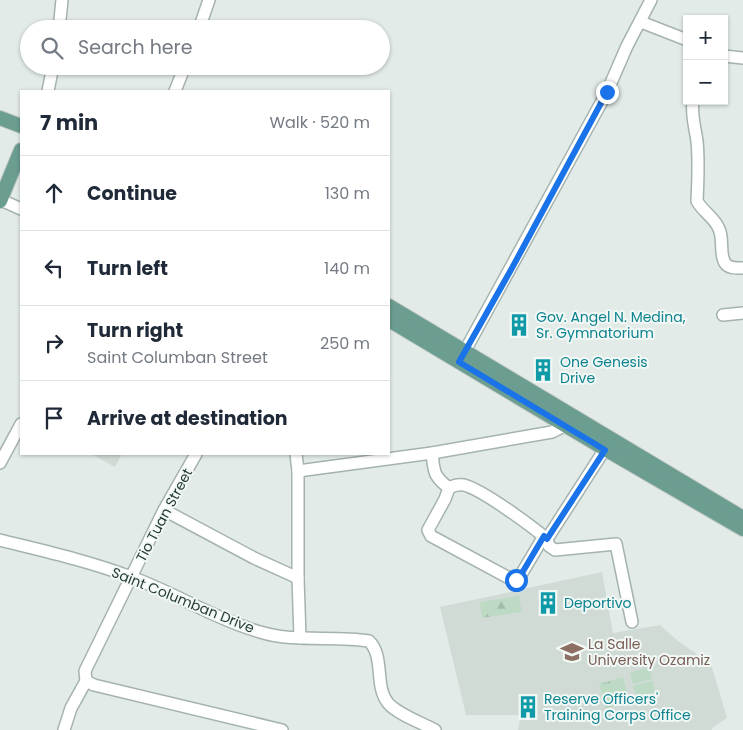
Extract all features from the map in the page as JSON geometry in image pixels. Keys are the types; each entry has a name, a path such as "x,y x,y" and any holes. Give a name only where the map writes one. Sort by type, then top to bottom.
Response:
{"main road":[{"path":"0,118 20,126"},
{"path":"0,201 20,152"},
{"path":"390,307 462,357"},
{"path":"390,321 462,357 688,491 743,529"},
{"path":"566,419 605,450 743,518"}],"street":[{"path":"60,20 62,0"},
{"path":"202,20 209,0"},
{"path":"462,357 607,92 627,46 651,0"},
{"path":"641,22 683,38"},
{"path":"728,56 743,58"},
{"path":"48,90 51,75"},
{"path":"175,90 181,75"},
{"path":"693,105 698,168 698,201 718,226 722,236 724,262 727,266 743,268"},
{"path":"0,201 20,209"},
{"path":"723,315 743,313"},
{"path":"298,471 432,453 552,432 556,431 566,419"},
{"path":"0,463 20,426"},
{"path":"449,488 428,530 431,536 510,580 519,578 605,450"},
{"path":"432,453 436,478 449,488"},
{"name":"Tio Tuan Street","path":"64,730 71,708 86,681 86,671 164,510 195,455"},
{"path":"296,455 298,471 300,638"},
{"path":"449,488 459,485 470,488 497,504 545,538 549,546 555,550 616,544 632,622"},
{"path":"164,510 254,558 298,578"},
{"name":"Saint Columban Drive","path":"0,540 60,554 132,577 228,621 277,636 369,641 375,650 382,689 388,703 435,730"},
{"path":"86,681 94,685 264,728 282,730"}],"shaded area":[{"path":"93,455 121,455 115,467"},
{"name":"La Salle University Ozamiz","path":"602,572 613,633 660,625 678,641 711,664 727,718 712,728 712,730 518,730 521,715 466,715 440,607"}],"green space":[{"path":"519,596 522,612 482,618 480,602"},
{"path":"649,667 652,679 633,684 630,673"},
{"path":"623,677 630,702 606,708 599,684"},
{"path":"652,681 655,692 637,697 633,686"}],"place":[{"name":"Gov. Angel N. Medina, Sr. Gymnatorium","path":"519,325"},
{"name":"One Genesis Drive","path":"543,370"},
{"name":"Deportivo","path":"548,603"},
{"name":"La Salle University Ozamiz","path":"572,652"},
{"name":"Reserve Officers' Training Corps Office","path":"528,707"}],"route":[{"path":"516,580 544,536 547,539 605,450 459,362 607,92"}]}
